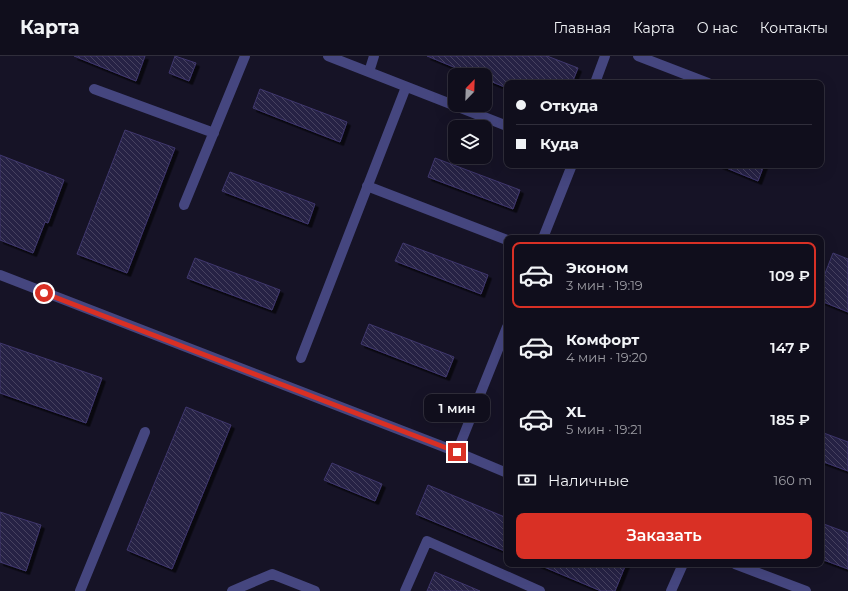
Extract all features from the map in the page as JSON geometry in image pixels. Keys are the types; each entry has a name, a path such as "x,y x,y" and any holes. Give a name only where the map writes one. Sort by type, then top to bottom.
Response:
{"lane":[{"path":"184,205 245,56"},
{"path":"328,56 504,125"},
{"path":"369,72 374,56"},
{"path":"595,80 605,56"},
{"path":"638,56 700,80"},
{"path":"301,358 406,87"},
{"path":"94,89 214,133"},
{"path":"544,235 571,168"},
{"path":"367,186 504,239"},
{"path":"0,276 457,452 504,472"},
{"path":"457,452 504,335"},
{"path":"80,591 145,432"},
{"path":"405,591 427,541 540,591"},
{"path":"672,591 682,567"},
{"path":"743,567 806,591"},
{"path":"232,591 272,574 315,591"}],"building":[{"path":"74,56 145,56 136,81"},
{"path":"175,56 196,63 189,81 169,73"},
{"path":"427,56 547,56 578,68 573,80 504,80 504,87 492,82 492,68 456,68"},
{"path":"260,89 347,122 340,142 253,108"},
{"path":"125,130 175,148 127,273 77,254"},
{"path":"0,155 64,180 48,223 45,222 33,253 0,240"},
{"path":"435,158 520,190 513,209 428,177"},
{"path":"726,168 763,168 758,181"},
{"path":"230,172 315,204 308,224 222,191"},
{"path":"403,243 488,275 481,294 395,261"},
{"path":"833,253 848,259 848,312 824,302 824,276"},
{"path":"195,258 280,290 272,310 187,278"},
{"path":"369,324 454,357 446,377 361,344"},
{"path":"0,343 102,378 86,423 0,393"},
{"path":"186,407 231,425 172,569 127,550"},
{"path":"824,433 848,442 848,471 824,462"},
{"path":"332,463 382,484 375,501 324,480"},
{"path":"428,485 504,517 504,551 416,514"},
{"path":"0,512 41,525 26,571 0,562"},
{"path":"824,524 848,533 848,569 824,560"},
{"path":"544,567 625,567 615,591 601,591"},
{"path":"435,572 480,591 427,591"}],"route":[{"path":"44,293 457,452"}]}
